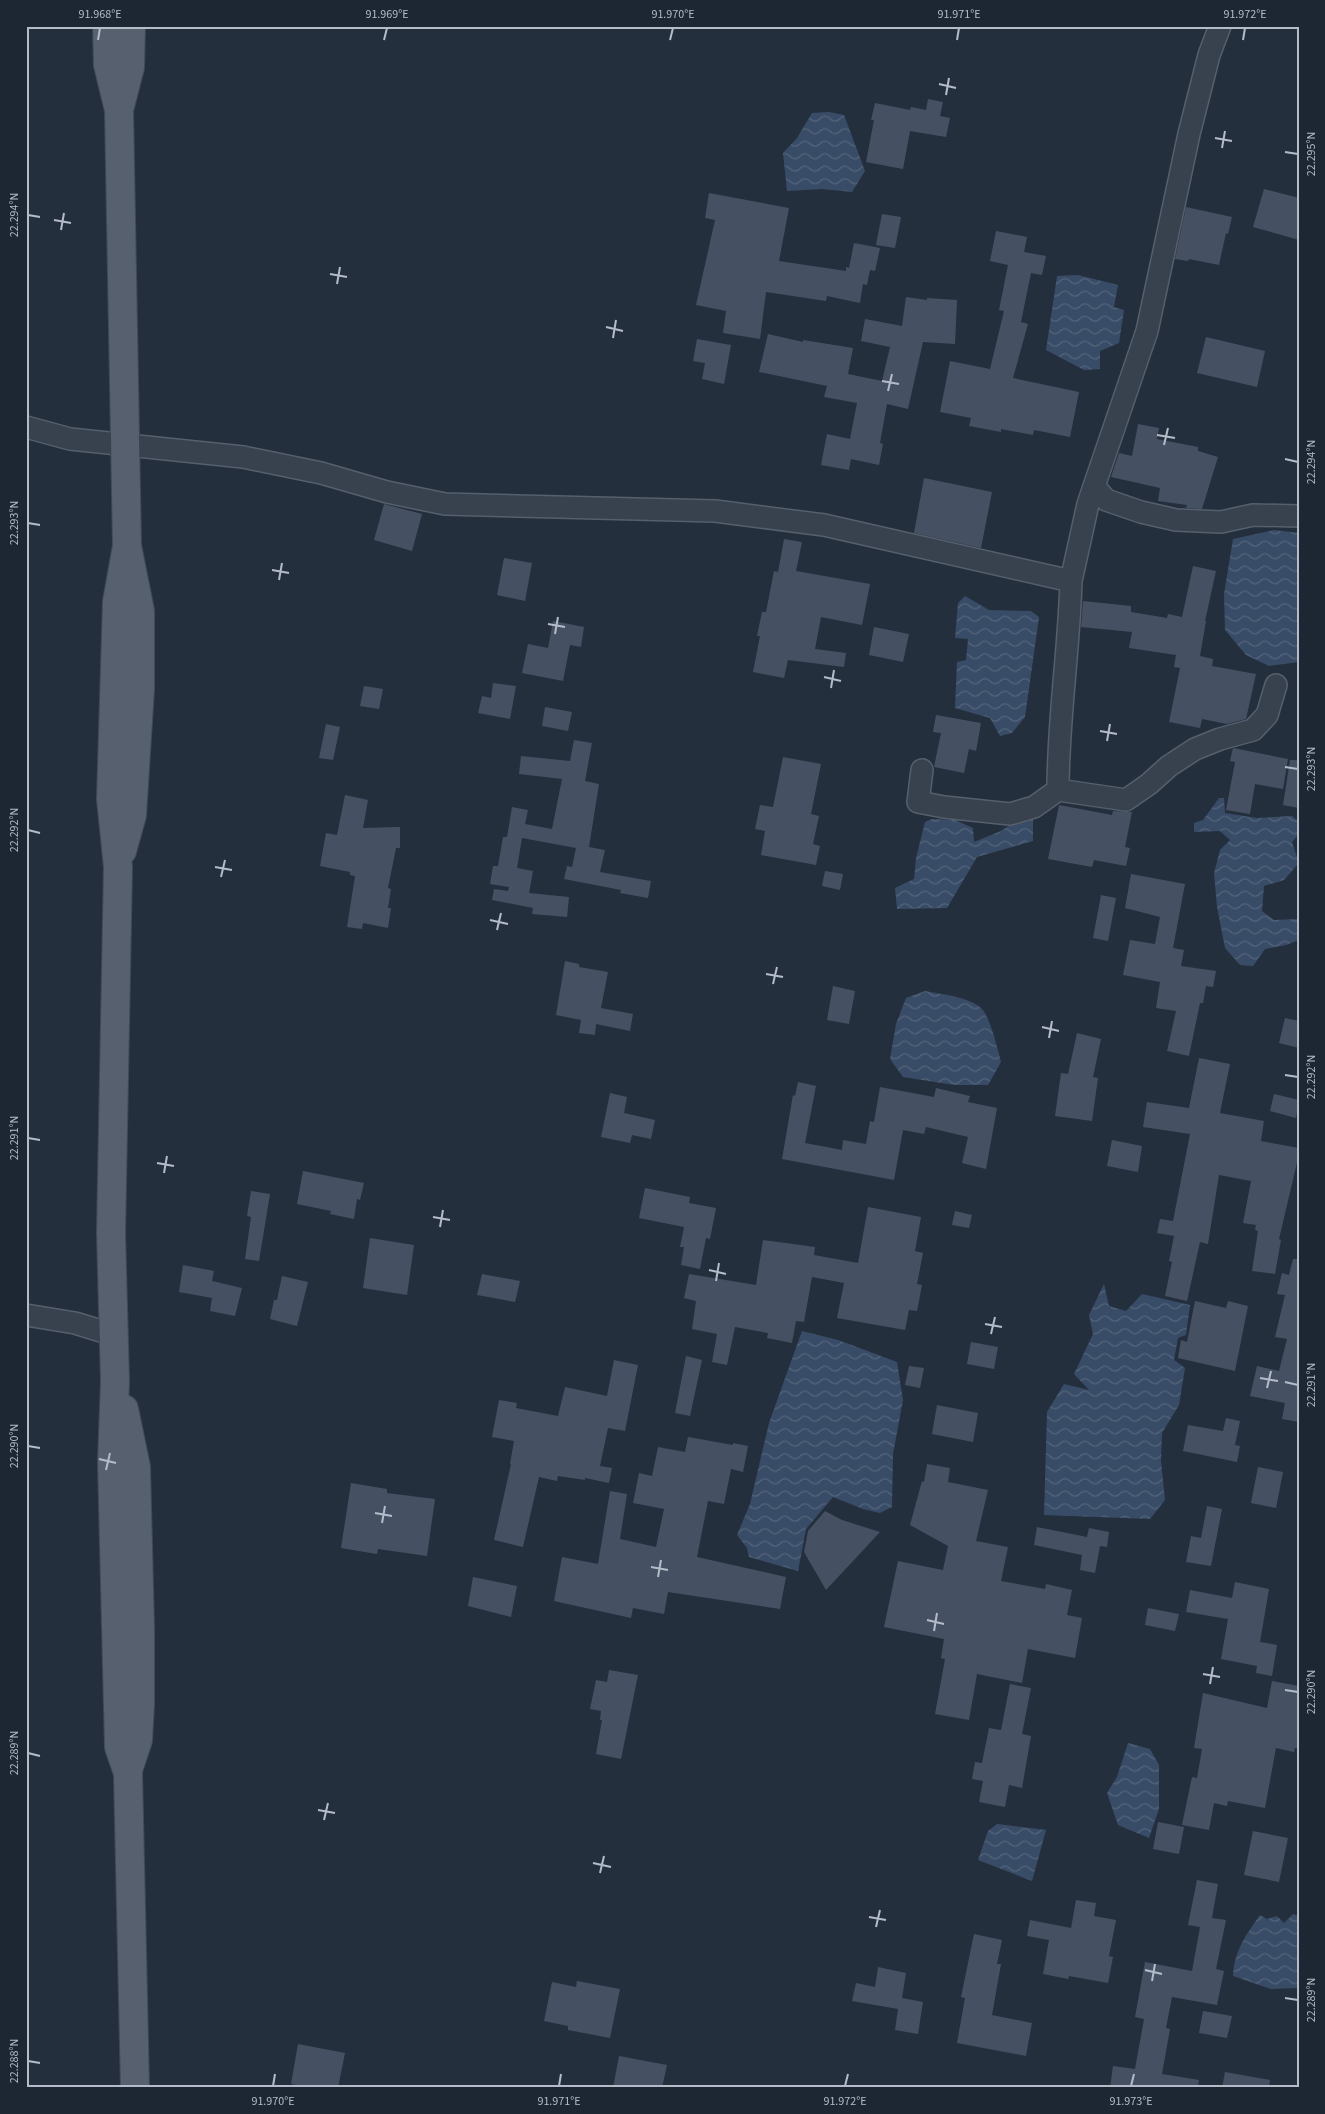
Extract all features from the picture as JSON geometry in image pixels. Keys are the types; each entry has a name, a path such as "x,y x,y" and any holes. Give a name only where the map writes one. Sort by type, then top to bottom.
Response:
{"main road":[{"path":"108,26 108,65 119,110 127,546 117,602 111,789 118,867 111,1233 116,1381 126,1418 136,1477 140,1704 138,1740 128,1773 135,2088"},
{"path":"119,110 130,67 131,26"}],"street":[{"path":"1058,790 1061,697 1070,617 1071,581 1088,504 1147,331 1189,134 1209,55 1220,26"},
{"path":"26,427 70,439 126,446 173,448 243,457 321,473 387,492 445,504 715,511 824,524 1071,581"},
{"path":"1094,486 1106,500 1142,512 1176,520 1221,522 1253,515 1299,516"},
{"path":"922,770 918,802 944,807 1010,814 1034,807 1058,790 1126,800 1149,784 1169,766 1195,749 1220,739 1253,730 1267,715 1276,685"},
{"path":"26,1315 74,1323 114,1335"}],"water":[{"path":"829,112 844,115 865,171 852,192 822,189 787,191 783,153 797,138 812,113"},
{"path":"1078,275 1118,285 1114,307 1124,310 1119,343 1100,351 1100,369 1084,370 1046,350 1057,276"},
{"path":"1274,530 1299,533 1299,662 1269,666 1246,655 1225,630 1224,594 1233,539"},
{"path":"965,596 989,610 1031,611 1039,617 1025,717 1012,733 1000,736 990,718 955,708 957,662 966,660 968,639 955,638 958,603"},
{"path":"1219,798 1224,798 1225,813 1257,818 1292,816 1299,822 1299,834 1292,842 1299,863 1284,880 1264,886 1262,911 1274,920 1299,919 1299,940 1286,945 1265,949 1253,966 1240,965 1225,948 1217,907 1214,873 1220,850 1230,840 1220,831 1194,832 1194,823 1203,820"},
{"path":"932,819 955,820 973,828 974,842 1001,831 1019,819 1033,820 1033,841 977,857 947,908 897,909 895,888 914,879 916,858 925,822"},
{"path":"925,991 954,996 969,1001 976,1004 984,1012 988,1018 1001,1062 988,1085 954,1085 903,1077 890,1059 896,1024 906,998"},
{"path":"1104,1284 1109,1306 1126,1311 1142,1294 1190,1305 1186,1335 1178,1338 1174,1360 1185,1368 1179,1405 1162,1433 1161,1461 1165,1500 1150,1519 1044,1515 1047,1412 1064,1384 1089,1390 1074,1374 1093,1334 1089,1315"},
{"path":"802,1331 838,1340 897,1362 903,1400 893,1454 892,1507 880,1513 863,1509 833,1497 806,1529 798,1571 749,1557 747,1548 737,1535 750,1504 769,1423"},
{"path":"1128,1743 1150,1749 1159,1765 1159,1809 1149,1838 1118,1825 1107,1793 1117,1777"},
{"path":"997,1824 1046,1830 1032,1881 978,1860 988,1831"},
{"path":"1293,1914 1299,1916 1299,1988 1271,1989 1233,1976 1238,1951 1260,1915 1267,1919 1277,1916 1284,1923"}],"building":[{"path":"928,99 943,102 940,116 950,118 946,137 910,131 903,169 866,162 874,120 871,120 875,103 910,110 911,107 926,110"},
{"path":"1264,189 1299,198 1299,240 1253,227"},
{"path":"709,193 789,208 779,261 846,271 846,267 849,268 854,243 880,248 875,271 870,270 867,285 863,284 860,303 827,296 826,301 766,292 760,339 723,333 726,311 696,305 715,220 705,218"},
{"path":"1186,207 1232,217 1228,234 1226,233 1219,265 1189,259 1188,261 1175,259"},
{"path":"882,214 901,217 895,248 876,245"},
{"path":"996,231 1027,237 1024,252 1046,256 1042,275 1031,273 1021,322 1028,324 1013,378 1079,392 1070,437 1034,430 1033,435 969,426 971,418 940,412 950,361 990,369 1004,311 999,310 1008,265 990,261"},
{"path":"906,297 927,300 927,298 957,300 955,344 923,342 908,409 887,404 880,443 883,444 879,465 851,459 849,470 821,465 827,434 850,439 857,403 824,397 827,386 759,372 768,334 803,342 803,340 853,348 848,374 882,381 890,347 861,341 865,319 902,326"},
{"path":"1206,337 1265,351 1257,387 1197,373"},
{"path":"697,339 731,345 724,384 702,379 705,363 693,361"},
{"path":"1138,424 1159,428 1157,439 1198,447 1198,451 1218,457 1202,509 1186,508 1187,505 1158,501 1160,488 1111,477 1119,453 1132,456"},
{"path":"924,478 992,492 981,548 914,533"},
{"path":"384,504 422,514 412,551 374,540"},
{"path":"784,539 802,542 796,571 870,584 862,625 821,617 815,649 846,653 844,667 788,660 784,678 753,672 760,636 757,636 762,612 766,612 774,571 778,572"},
{"path":"504,558 532,563 525,601 497,595"},
{"path":"1193,566 1216,571 1205,621 1200,656 1213,659 1212,666 1256,674 1246,719 1227,724 1202,719 1200,728 1169,722 1180,668 1174,667 1176,655 1129,648 1132,632 1081,627 1083,601 1131,606 1131,612 1167,618 1168,614 1182,617"},
{"path":"553,621 584,627 581,647 570,645 563,681 522,673 528,644 548,648"},
{"path":"874,627 909,634 903,662 869,655"},
{"path":"493,683 516,686 510,719 478,713 482,696 491,698"},
{"path":"364,686 383,689 379,709 360,706"},
{"path":"545,707 572,712 568,731 542,726"},
{"path":"936,715 981,723 976,751 969,749 964,773 934,767 941,733 933,732"},
{"path":"326,724 340,727 333,760 319,758"},
{"path":"574,740 592,743 585,781 599,784 589,847 605,850 600,872 651,881 648,898 620,893 621,890 564,879 567,866 572,867 576,848 522,838 517,868 533,871 529,893 569,897 567,917 532,914 533,908 492,900 494,889 508,891 509,887 490,884 493,866 498,866 503,837 507,837 512,807 528,810 525,824 552,829 562,779 519,774 521,756 570,761"},
{"path":"1233,748 1288,759 1283,789 1255,784 1250,814 1226,810 1235,762 1230,761"},
{"path":"783,757 821,764 811,814 819,816 813,844 820,846 816,865 761,855 765,831 755,829 760,805 773,807"},
{"path":"1290,760 1299,760 1299,808 1283,805"},
{"path":"345,795 368,800 363,828 400,827 400,848 396,848 388,888 391,889 388,908 391,908 388,928 363,923 362,929 347,927 355,876 350,875 350,872 320,866 326,833 337,835"},
{"path":"1059,805 1112,815 1113,811 1132,812 1125,847 1130,848 1126,866 1094,860 1092,867 1048,859"},
{"path":"825,871 843,874 840,890 822,886"},
{"path":"1131,874 1185,884 1173,948 1184,950 1181,966 1216,971 1213,987 1206,986 1203,1003 1200,1003 1189,1056 1167,1051 1176,1011 1156,1008 1160,982 1123,975 1130,940 1155,944 1160,917 1125,908"},
{"path":"1101,895 1116,898 1108,941 1093,938"},
{"path":"565,961 579,964 579,967 608,972 601,1008 633,1014 630,1031 596,1024 595,1035 579,1033 581,1020 556,1015"},
{"path":"833,986 855,991 849,1024 827,1020"},
{"path":"1285,1018 1299,1021 1299,1048 1279,1043"},
{"path":"1077,1033 1101,1039 1093,1077 1098,1078 1092,1121 1055,1116 1061,1073 1068,1074"},
{"path":"1199,1058 1230,1064 1220,1113 1264,1121 1261,1141 1299,1148 1299,1154 1279,1239 1281,1240 1275,1274 1252,1271 1258,1231 1255,1230 1256,1225 1243,1223 1251,1181 1219,1175 1208,1244 1200,1242 1187,1301 1165,1296 1172,1262 1169,1261 1174,1236 1157,1233 1160,1219 1173,1221 1190,1134 1143,1127 1147,1102 1189,1108"},
{"path":"798,1082 816,1086 805,1143 842,1150 843,1140 866,1144 870,1121 874,1122 880,1087 934,1097 936,1088 970,1096 968,1102 997,1108 986,1169 962,1163 968,1137 926,1127 924,1134 903,1130 894,1180 782,1159 793,1095 795,1096"},
{"path":"610,1093 627,1097 624,1113 655,1120 651,1139 632,1135 630,1143 601,1137"},
{"path":"1274,1094 1299,1100 1296,1118 1270,1111"},
{"path":"1112,1140 1142,1146 1138,1172 1107,1166"},
{"path":"303,1171 364,1183 360,1200 357,1199 354,1219 330,1214 331,1211 297,1204"},
{"path":"645,1188 690,1197 689,1203 716,1208 710,1239 706,1238 700,1269 681,1265 684,1247 680,1247 684,1227 639,1218"},
{"path":"251,1191 270,1194 259,1261 245,1259 251,1217 247,1216"},
{"path":"868,1207 921,1217 915,1251 923,1253 917,1284 922,1285 917,1311 909,1310 905,1330 837,1318 844,1283 812,1277 804,1322 796,1321 792,1343 767,1338 768,1333 735,1327 727,1365 712,1362 717,1334 692,1329 696,1301 684,1298 689,1274 756,1285 763,1240 815,1247 814,1255 858,1263"},
{"path":"955,1211 972,1215 969,1228 952,1225"},
{"path":"370,1238 414,1245 407,1295 363,1288"},
{"path":"1293,1259 1299,1259 1299,1422 1282,1419 1285,1403 1250,1396 1257,1366 1279,1371 1287,1339 1275,1337 1285,1295 1277,1294 1282,1273 1289,1275"},
{"path":"183,1265 214,1271 212,1281 242,1288 235,1316 210,1311 212,1298 179,1292"},
{"path":"482,1274 520,1281 515,1302 477,1295"},
{"path":"282,1276 308,1282 297,1326 270,1319 274,1300 277,1300"},
{"path":"1195,1301 1226,1308 1228,1301 1248,1306 1235,1371 1178,1358 1181,1340 1187,1342"},
{"path":"971,1342 998,1347 994,1369 967,1364"},
{"path":"686,1356 702,1360 690,1416 675,1413"},
{"path":"614,1360 638,1365 625,1431 608,1428 600,1466 612,1468 609,1483 585,1478 585,1480 558,1476 557,1481 539,1477 523,1547 494,1540 511,1464 514,1441 492,1437 499,1400 517,1403 516,1408 558,1416 565,1387 607,1396"},
{"path":"909,1366 924,1368 920,1388 905,1385"},
{"path":"937,1405 978,1413 973,1442 932,1434"},
{"path":"1226,1418 1240,1421 1235,1445 1240,1446 1237,1462 1183,1451 1188,1425 1223,1431"},
{"path":"688,1437 748,1446 743,1472 731,1469 724,1504 708,1501 697,1557 786,1577 780,1609 668,1592 664,1614 633,1608 631,1618 554,1601 562,1557 598,1564 610,1491 627,1494 620,1539 656,1547 664,1509 633,1503 639,1473 652,1476 658,1447 685,1452"},
{"path":"927,1464 950,1468 948,1482 988,1490 976,1541 1008,1547 1001,1581 1045,1589 1046,1584 1072,1590 1067,1615 1082,1618 1075,1658 1028,1649 1022,1683 977,1674 969,1720 935,1714 945,1659 941,1658 944,1639 884,1627 898,1561 943,1570 948,1546 910,1525 922,1481 924,1482"},
{"path":"1258,1467 1283,1472 1276,1508 1251,1503"},
{"path":"351,1483 387,1489 387,1493 435,1499 427,1556 378,1549 377,1554 341,1548"},
{"path":"1207,1506 1222,1509 1211,1566 1186,1562 1191,1536 1201,1538"},
{"path":"825,1511 842,1520 880,1532 826,1590 804,1552 808,1531"},
{"path":"1037,1527 1087,1537 1089,1528 1109,1532 1107,1547 1100,1546 1095,1573 1080,1570 1082,1555 1034,1545"},
{"path":"473,1577 517,1586 511,1617 468,1606"},
{"path":"1235,1582 1269,1589 1260,1642 1277,1645 1272,1676 1256,1673 1257,1666 1221,1659 1228,1619 1186,1612 1190,1590 1232,1598"},
{"path":"1148,1608 1179,1614 1175,1631 1145,1625"},
{"path":"609,1670 638,1675 621,1759 596,1754 602,1720 600,1720 601,1711 590,1709 596,1680 607,1682"},
{"path":"1272,1681 1299,1686 1299,1749 1295,1748 1294,1752 1276,1748 1265,1808 1228,1801 1227,1806 1214,1803 1209,1830 1182,1825 1192,1777 1197,1778 1202,1749 1194,1748 1203,1693 1267,1708"},
{"path":"1010,1684 1031,1688 1022,1734 1031,1736 1022,1788 1009,1785 1005,1807 979,1802 983,1781 972,1779 975,1762 982,1763 989,1728 1001,1730"},
{"path":"1158,1822 1184,1827 1179,1854 1153,1849"},
{"path":"1253,1831 1288,1838 1279,1882 1244,1875"},
{"path":"1197,1880 1218,1884 1212,1918 1226,1920 1216,1969 1224,1971 1217,2005 1172,1997 1166,2028 1170,2029 1162,2074 1199,2080 1198,2088 1110,2088 1113,2066 1135,2069 1144,2019 1135,2017 1145,1962 1192,1971 1200,1927 1188,1925"},
{"path":"1076,1900 1096,1903 1094,1916 1116,1920 1109,1956 1113,1957 1108,1983 1069,1976 1068,1979 1043,1974 1049,1940 1027,1936 1030,1920 1071,1928"},
{"path":"974,1934 1002,1940 997,1964 1001,1964 992,2015 1032,2023 1026,2056 957,2043 965,1998 961,1997"},
{"path":"878,1967 906,1973 902,1998 923,2002 918,2034 895,2030 898,2009 852,2001 856,1983 875,1987"},
{"path":"577,1981 620,1989 610,2038 568,2030 568,2026 544,2021 552,1982 576,1987"},
{"path":"1203,2011 1232,2016 1227,2038 1199,2033"},
{"path":"298,2044 345,2053 338,2088 312,2088 291,2084"},
{"path":"619,2056 667,2065 662,2088 613,2088"},
{"path":"1225,2072 1270,2080 1269,2088 1222,2088"}]}
